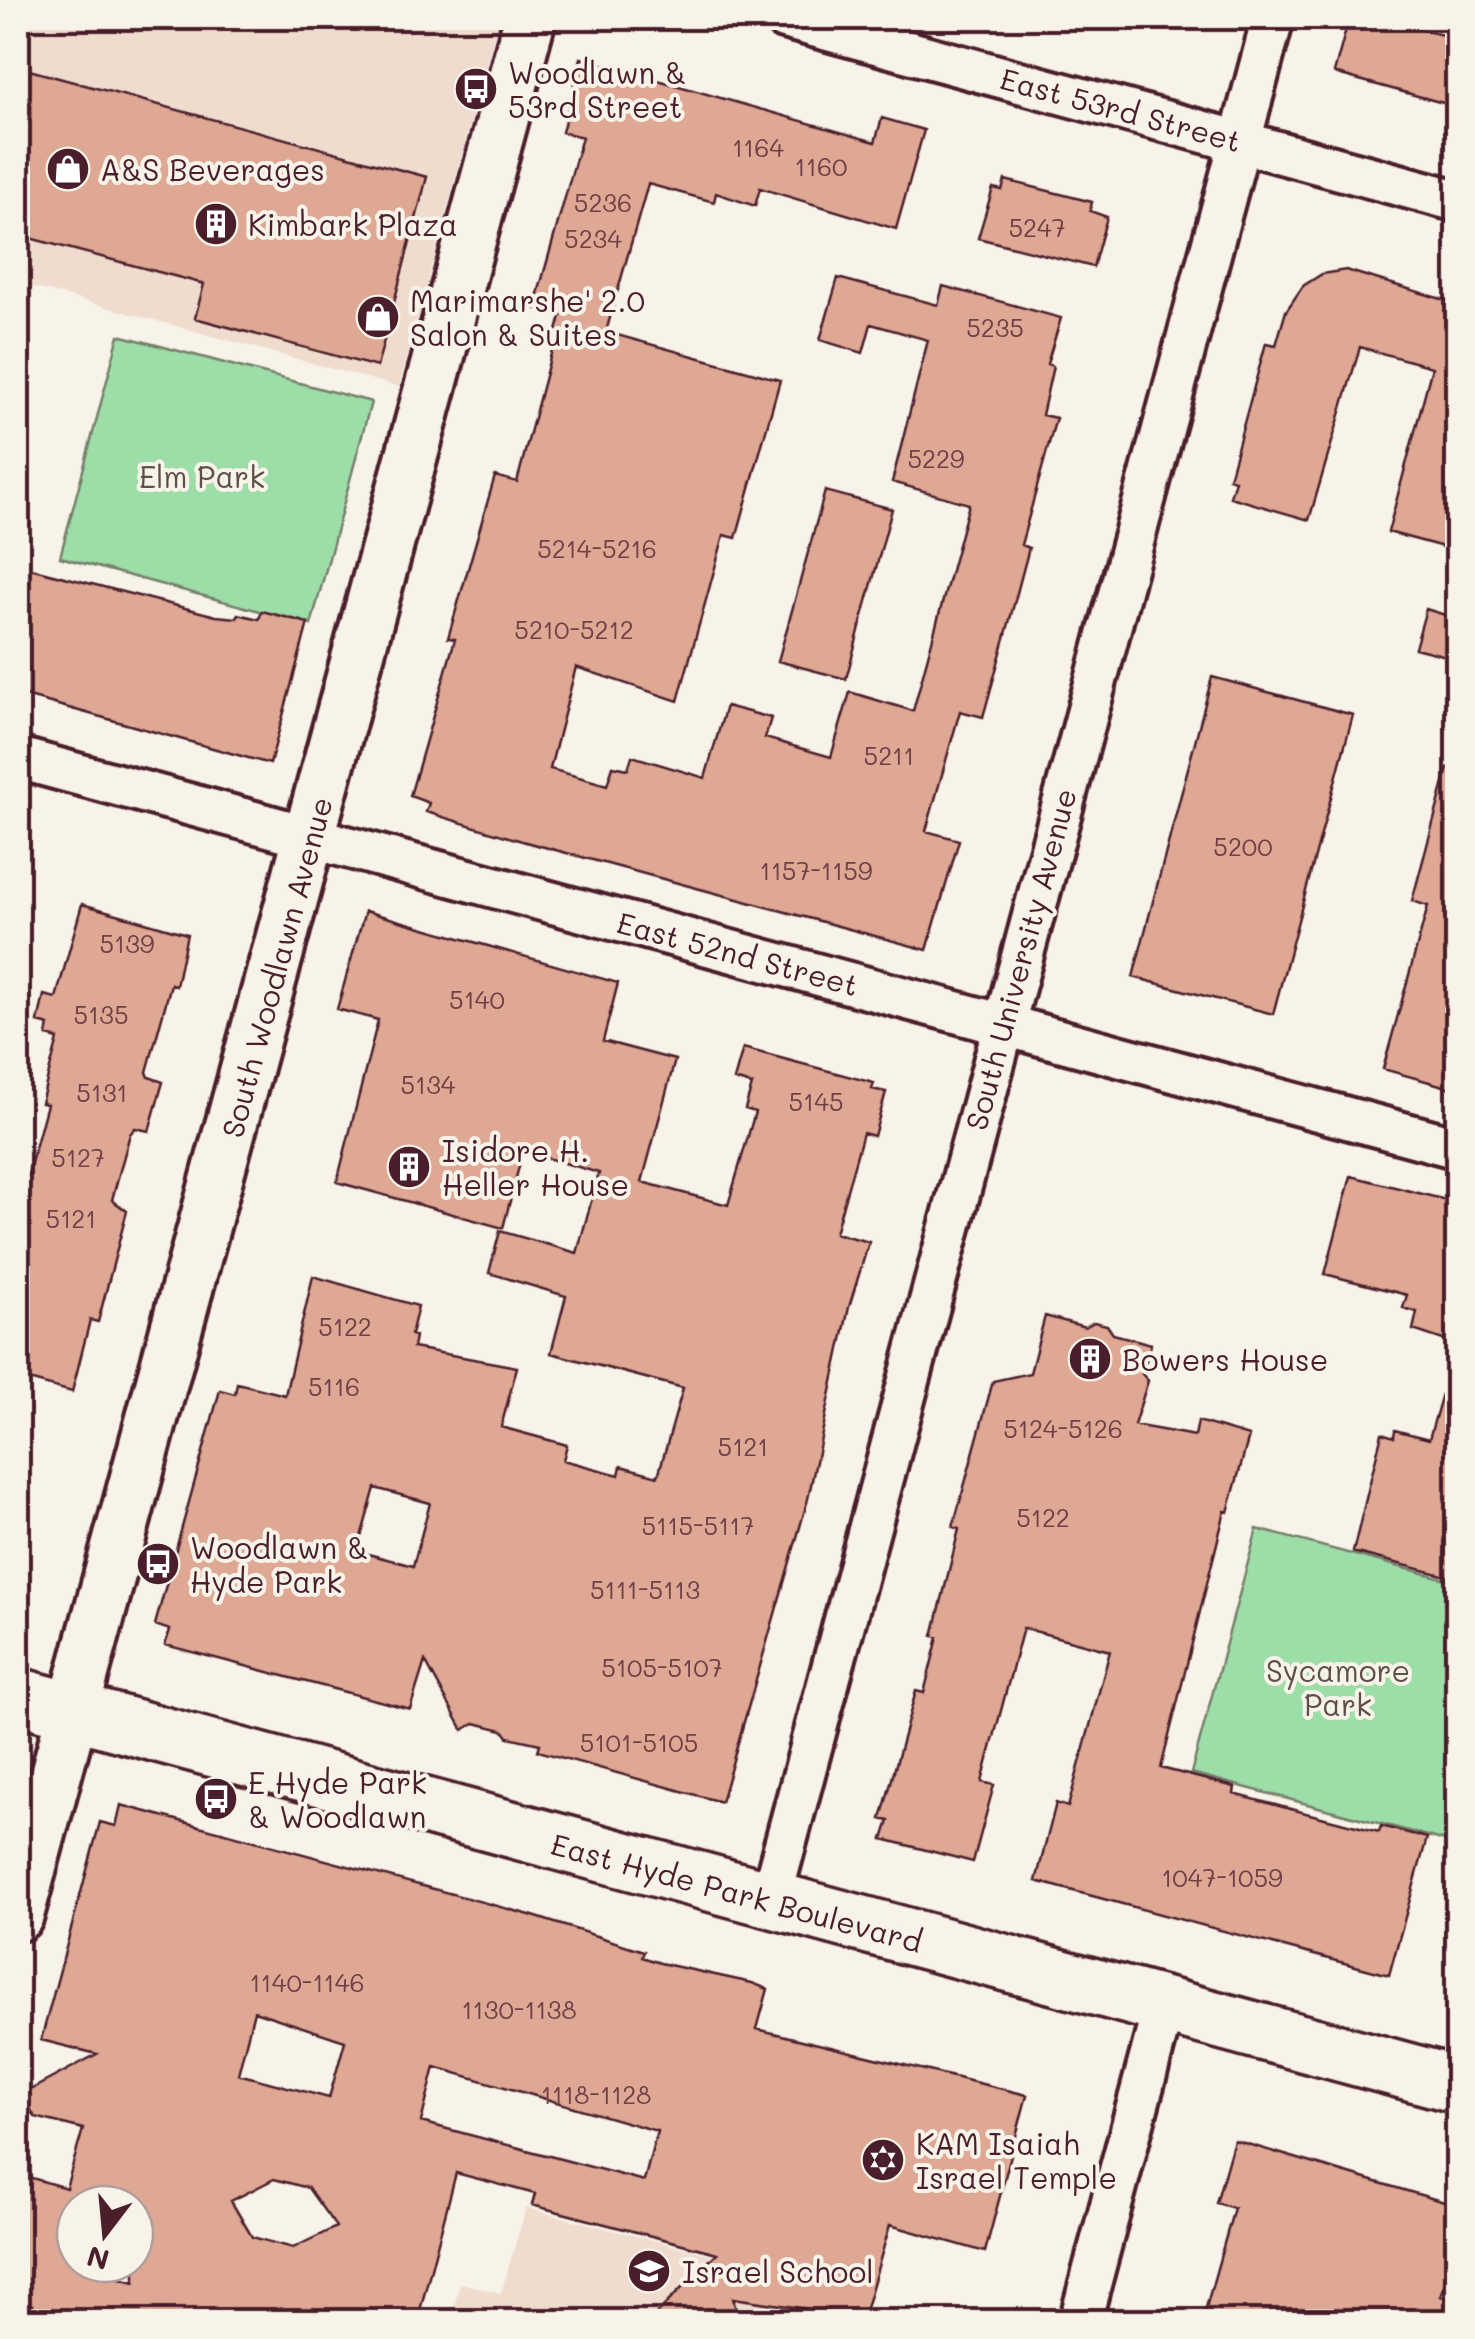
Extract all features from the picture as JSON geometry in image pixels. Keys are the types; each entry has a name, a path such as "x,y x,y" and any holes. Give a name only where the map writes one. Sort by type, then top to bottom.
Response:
{"main road":[{"name":"East Hyde Park Boulevard","path":"18,1696 1458,2085"}],"street":[{"name":"South Woodlawn Avenue","path":"18,1916 530,18"},
{"name":"East 53rd Street","path":"784,18 1458,202"},
{"name":"South University Avenue","path":"770,1901 1272,18"},
{"name":"East 52nd Street","path":"18,758 1458,1148"},
{"path":"1080,2322 1164,2006"}],"shaded area":[{"name":"Kimbark Plaza","path":"18,18 499,18 399,387 18,283"},
{"name":"Israel School","path":"526,2208 728,2259 829,2312 868,2321 450,2322 460,2283 501,2293"}],"green space":[{"name":"Elm Park","path":"119,335 371,402 311,625 60,557"},
{"name":"Sycamore Park","path":"1257,1529 1457,1582 1457,1844 1191,1773"}],"building":[{"path":"1349,18 1377,18 1458,39 1458,107 1334,73"},
{"path":"581,58 875,142 882,118 924,130 896,229 760,188 755,206 716,193 714,202 648,184 606,332 780,380 736,538 724,535 678,701 576,667 550,769 607,785 613,766 628,769 632,756 705,778 726,706 771,718 765,738 831,757 850,692 913,711 969,504 892,482 928,340 871,324 863,353 820,340 838,278 938,305 943,286 1061,318 1047,364 1053,366 1042,415 1056,418 1021,545 1029,548 983,717 960,711 926,831 959,840 927,950 522,841 426,812 429,803 410,796 455,639 448,638 495,476 517,482 561,316 534,308 582,137 562,132"},
{"name":"Kimbark Plaza","path":"18,67 427,177 377,367 195,318 204,284 18,235"},
{"path":"1005,180 1092,202 1090,211 1107,217 1093,267 978,238 993,188 1002,190"},
{"path":"1346,270 1458,304 1458,551 1388,532 1432,367 1360,347 1309,520 1230,497 1235,480 1229,478 1266,343 1276,345 1286,311 1303,286 1322,274"},
{"path":"825,491 892,509 846,679 778,661"},
{"path":"18,565 216,616 237,618 238,614 259,619 262,611 308,623 270,764 18,694"},
{"path":"1426,609 1458,619 1458,659 1415,648"},
{"path":"1212,677 1353,715 1273,1014 1133,977"},
{"path":"1448,768 1458,769 1458,940 1448,971 1458,974 1458,1090 1383,1069 1428,906 1412,901"},
{"path":"82,904 187,934 176,986 171,984 147,1072 149,1077 163,1082 149,1131 135,1128 130,1134 112,1200 127,1211 98,1322 90,1320 72,1392 18,1377 18,1211 47,1104 41,1103 58,1039 47,1036 49,1025 38,1022 44,995 56,998"},
{"path":"365,911 618,983 603,1041 675,1060 642,1182 728,1205 755,1112 745,1109 752,1085 734,1080 743,1048 874,1083 872,1089 886,1092 874,1136 863,1133 835,1233 869,1242 849,1307 808,1499 721,1802 538,1751 540,1744 508,1737 503,1730 475,1723 463,1730 425,1661 410,1709 165,1645 170,1630 155,1625 220,1390 235,1394 237,1383 285,1395 313,1276 418,1306 411,1335 415,1336 413,1348 517,1367 501,1427 567,1445 563,1460 619,1475 621,1466 658,1476 683,1388 551,1353 566,1296 489,1273 500,1231 577,1253 599,1173 523,1151 503,1228 337,1182 378,1020 337,1009","holes":["375,1488 430,1503 413,1566 357,1551"]},
{"path":"1351,1176 1458,1203 1458,1345 1413,1330 1417,1312 1403,1308 1407,1295 1325,1274"},
{"path":"1045,1316 1085,1327 1094,1322 1107,1325 1113,1334 1151,1344 1142,1374 1148,1381 1134,1425 1195,1436 1198,1421 1249,1436 1228,1512 1225,1511 1161,1768 1235,1787 1234,1794 1298,1811 1379,1832 1381,1826 1427,1838 1389,1975 1036,1881 1056,1803 1068,1807 1110,1651 1023,1628 982,1782 994,1785 973,1862 883,1839 889,1821 881,1819 916,1691 924,1693 938,1637 933,1636 959,1529 953,1527 993,1381 1030,1373"},
{"path":"1449,1369 1458,1370 1458,1579 1353,1552 1382,1433 1394,1437 1395,1430 1429,1439"},
{"path":"121,1805 530,1915 644,1951 642,1957 660,1963 768,1989 757,2029 1027,2095 985,2252 890,2225 862,2322 826,2322 829,2312 733,2298 739,2322 648,2322 717,2253 532,2205 535,2194 456,2173 417,2322 67,2322 31,2312 33,2305 18,2301 18,2174 55,2185 55,2284 155,2284 155,2184 67,2184 83,2129 35,2117 26,2102 30,2090 97,2054 41,2040 100,1822 116,1826","holes":["254,2011 345,2041 329,2098 238,2074","435,2067 657,2131 644,2181 421,2122","274,2179 308,2188 336,2227 293,2248 252,2237 231,2201"]},
{"path":"1234,2140 1458,2206 1458,2237 1441,2296 1458,2300 1458,2322 1202,2322 1234,2208 1216,2203"}],"place":[{"name":"Woodlawn & 53rd Street","path":"476,89"},
{"name":"A&S Beverages","path":"68,169"},
{"name":"Kimbark Plaza","path":"216,224"},
{"name":"Marimarshe' 2.0 Salon & Suites","path":"378,317"},
{"name":"Isidore H. Heller House","path":"409,1167"},
{"name":"Bowers House","path":"1090,1359"},
{"name":"Woodlawn & Hyde Park","path":"158,1564"},
{"name":"E Hyde Park & Woodlawn","path":"216,1799"},
{"name":"KAM Isaiah Israel Temple","path":"883,2160"},
{"name":"Israel School","path":"649,2271"}]}
